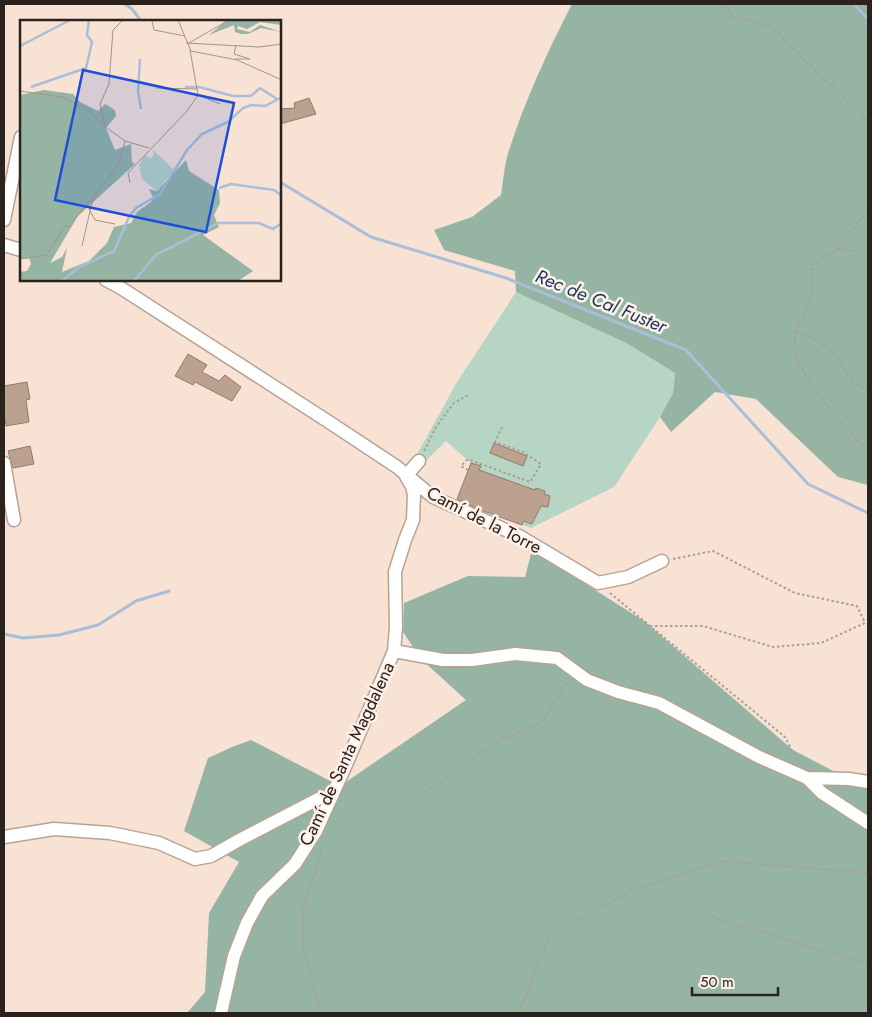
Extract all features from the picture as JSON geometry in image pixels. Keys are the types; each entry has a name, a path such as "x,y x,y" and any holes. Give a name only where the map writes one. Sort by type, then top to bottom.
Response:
{"street":[{"path":"4,220 20,142"},
{"path":"4,245 20,250"},
{"name":"Camí de la Torre","path":"108,281 397,467 433,497 519,536 598,583"},
{"path":"406,476 419,461"},
{"path":"4,463 14,520"},
{"name":"Camí de Santa Magdalena","path":"221,1013 234,956 247,923 262,896 295,864 316,831 394,651 396,627 395,572 413,520 414,495 412,486 406,476"},
{"path":"598,583 628,578 662,561"},
{"path":"394,651 443,660 472,660 515,654 557,658 587,680 618,692 659,703 759,757 807,778 822,792 868,823"},
{"path":"807,778 849,779 868,782"},
{"path":"4,837 54,829 110,833 160,843 195,859 211,856 322,797 329,800"}],"path":[{"path":"725,4 733,17 772,27 826,82 862,113 868,124"},
{"path":"868,213 863,216 839,248 812,265 811,297 796,332 794,344 796,358 812,386 868,452"},
{"path":"839,248 859,252"},
{"path":"796,332 814,339 832,350 853,383 868,390"},
{"path":"419,461 436,427 454,403 470,394"},
{"path":"468,470 461,466 467,460 470,460 530,482 540,464 523,452 495,442 503,425"},
{"path":"650,626 704,626 773,647 821,643 865,623 857,606 795,593 713,551 662,561"},
{"path":"598,583 785,737 807,778"},
{"path":"430,789 500,740 541,723 574,671"},
{"path":"316,831 321,853 304,911 303,947 321,1013"},
{"path":"519,1013 549,936 636,888 725,862 868,873"},
{"path":"712,917 868,964"}],"green space":[{"path":"572,4 868,4 868,485 838,477 756,399 715,392 671,432 660,417 673,393 675,373 628,344 516,292 515,271 444,250 434,230 472,217 501,195 507,157 520,118"},
{"path":"516,292 628,344 675,373 673,393 660,417 614,487 531,528 457,501 471,463 446,441 423,464 415,458 457,382"},
{"path":"532,550 644,621 793,750 868,789 868,1013 187,1013 205,992 209,913 239,862 184,831 208,758 251,740 340,786 466,700 421,659 403,632 404,603 468,576 525,577"}],"building":[{"path":"309,98 316,114 281,124 281,109 295,108 294,103"},
{"path":"188,354 207,365 202,372 219,381 225,375 241,387 232,401 195,382 193,385 175,376"},
{"path":"27,382 30,399 26,400 29,422 6,426 4,386"},
{"path":"494,443 527,456 523,466 490,453"},
{"path":"30,446 34,464 13,468 8,451"},
{"path":"471,463 481,466 479,470 535,490 536,488 545,491 544,494 550,496 548,507 541,506 532,524 523,521 522,525 457,499"}],"waterway":[{"name":"Rec de Cal Fuster","path":"125,4 132,9 140,20"},
{"path":"854,4 868,19"},
{"name":"Rec de Cal Fuster","path":"281,183 371,237 506,278 686,350 808,484 868,513"},
{"path":"4,634 23,638 59,635 98,625 136,601 169,591"}]}
